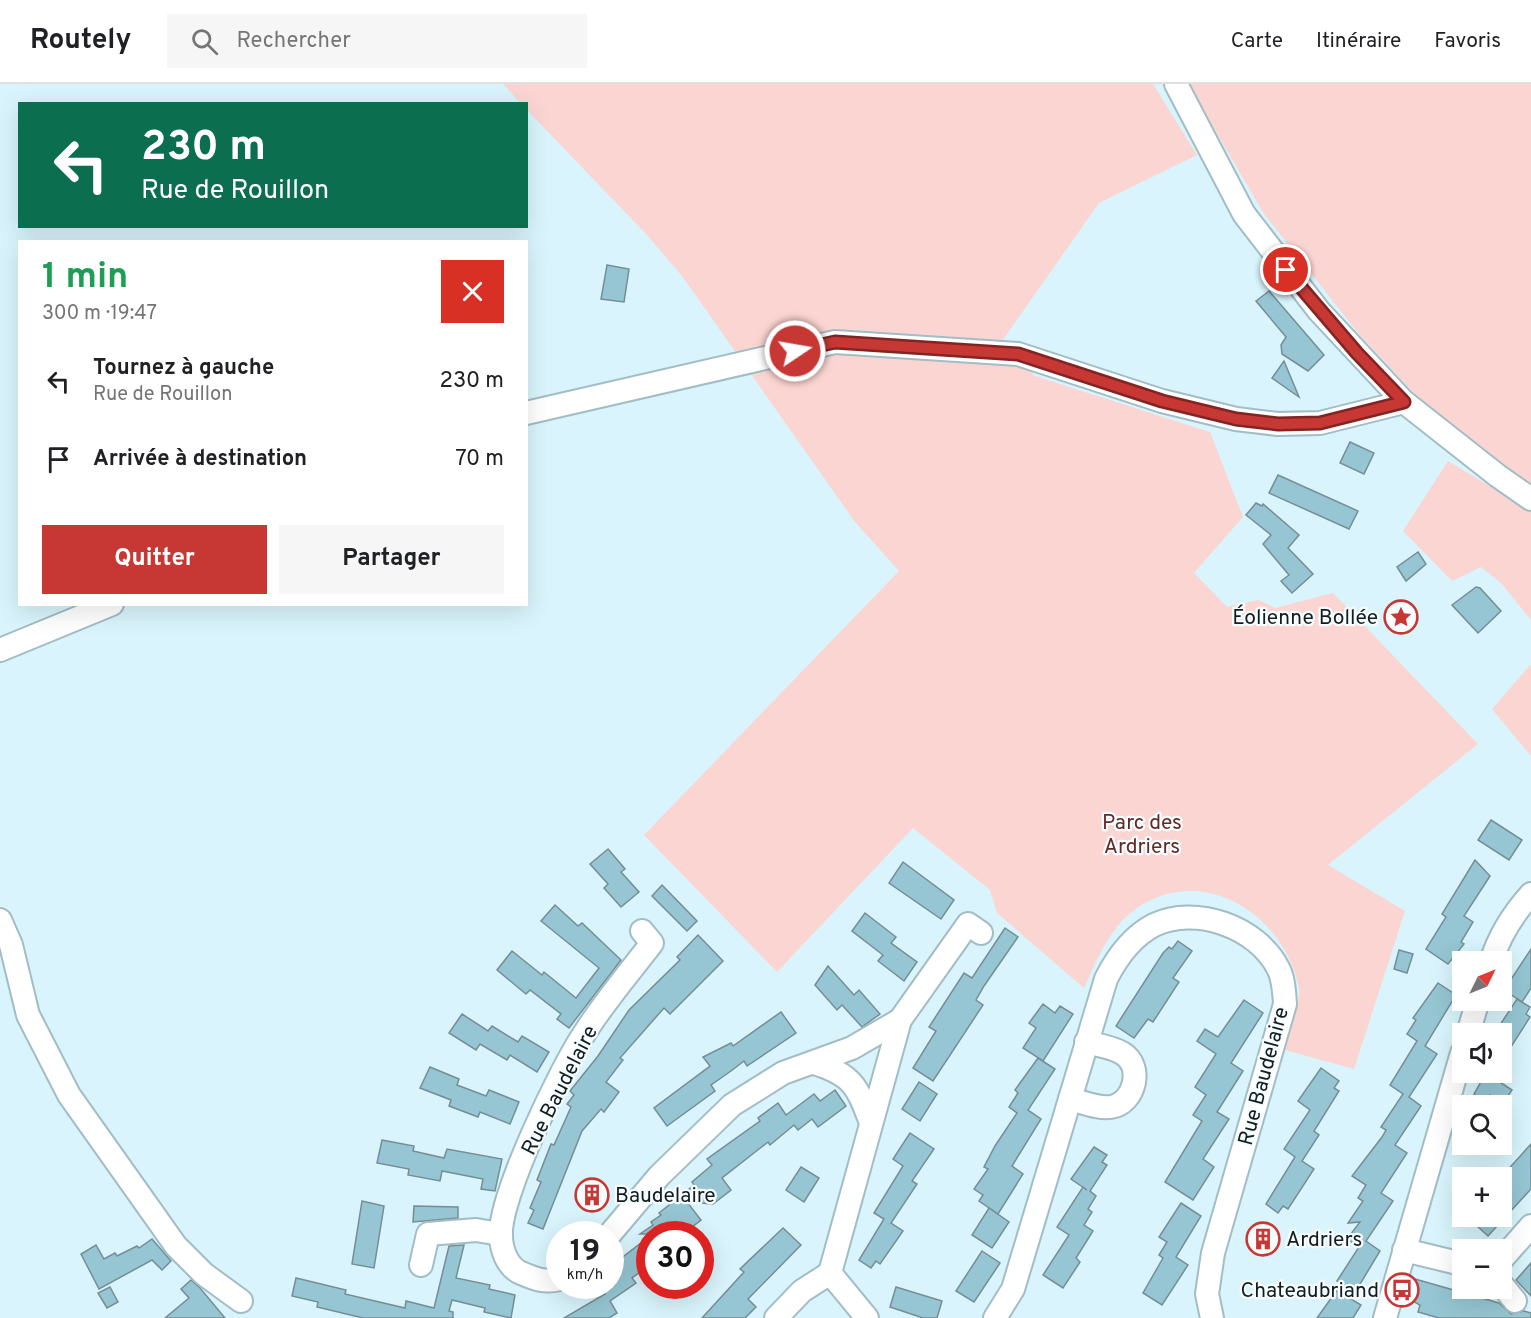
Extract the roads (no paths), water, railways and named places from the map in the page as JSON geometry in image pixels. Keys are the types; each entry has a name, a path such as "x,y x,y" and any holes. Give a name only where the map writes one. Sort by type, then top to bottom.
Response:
{"street":[{"path":"1176,84 1244,214 1304,294 1367,365 1404,402 1489,470 1531,499"},
{"path":"528,413 835,342 1018,354 1162,401 1236,419 1278,424 1320,423 1404,402"},
{"path":"0,650 107,606"},
{"path":"1494,951 1512,919 1531,894"},
{"name":"Rue Baudelaire","path":"995,1318 1013,1289 1101,993 1114,962 1139,935 1167,920 1195,917 1223,923 1250,938 1266,951 1279,970 1285,1004 1208,1275 1207,1294 1212,1318"},
{"path":"0,921 11,945 28,1015 69,1095 176,1246 204,1274 241,1301"},
{"path":"776,1318 802,1291 830,1273 900,1020 968,924 981,933"},
{"name":"Rue Baudelaire","path":"500,1234 510,1193 535,1132 583,1034 652,943 642,930"},
{"path":"621,1221 672,1162 732,1105 783,1073 852,1048 900,1020"},
{"path":"1070,1099 1102,1107 1113,1106 1122,1102 1134,1083 1132,1062 1122,1053 1086,1042"},
{"path":"814,1063 836,1070 858,1089 871,1123"},
{"path":"1385,1318 1453,1083"},
{"path":"1512,1248 1531,1226"},
{"path":"421,1265 428,1234 476,1230 500,1234 505,1256 513,1270 546,1282"},
{"path":"1404,1250 1452,1262"},
{"path":"830,1273 867,1318"}],"place":[{"name":"Éolienne Bollée","path":"1401,617"},
{"name":"Baudelaire","path":"592,1195"},
{"name":"Ardriers","path":"1263,1239"},
{"name":"Chateaubriand","path":"1402,1290"}],"park label":[{"name":"Parc des Ardriers","path":"1142,834"}]}
